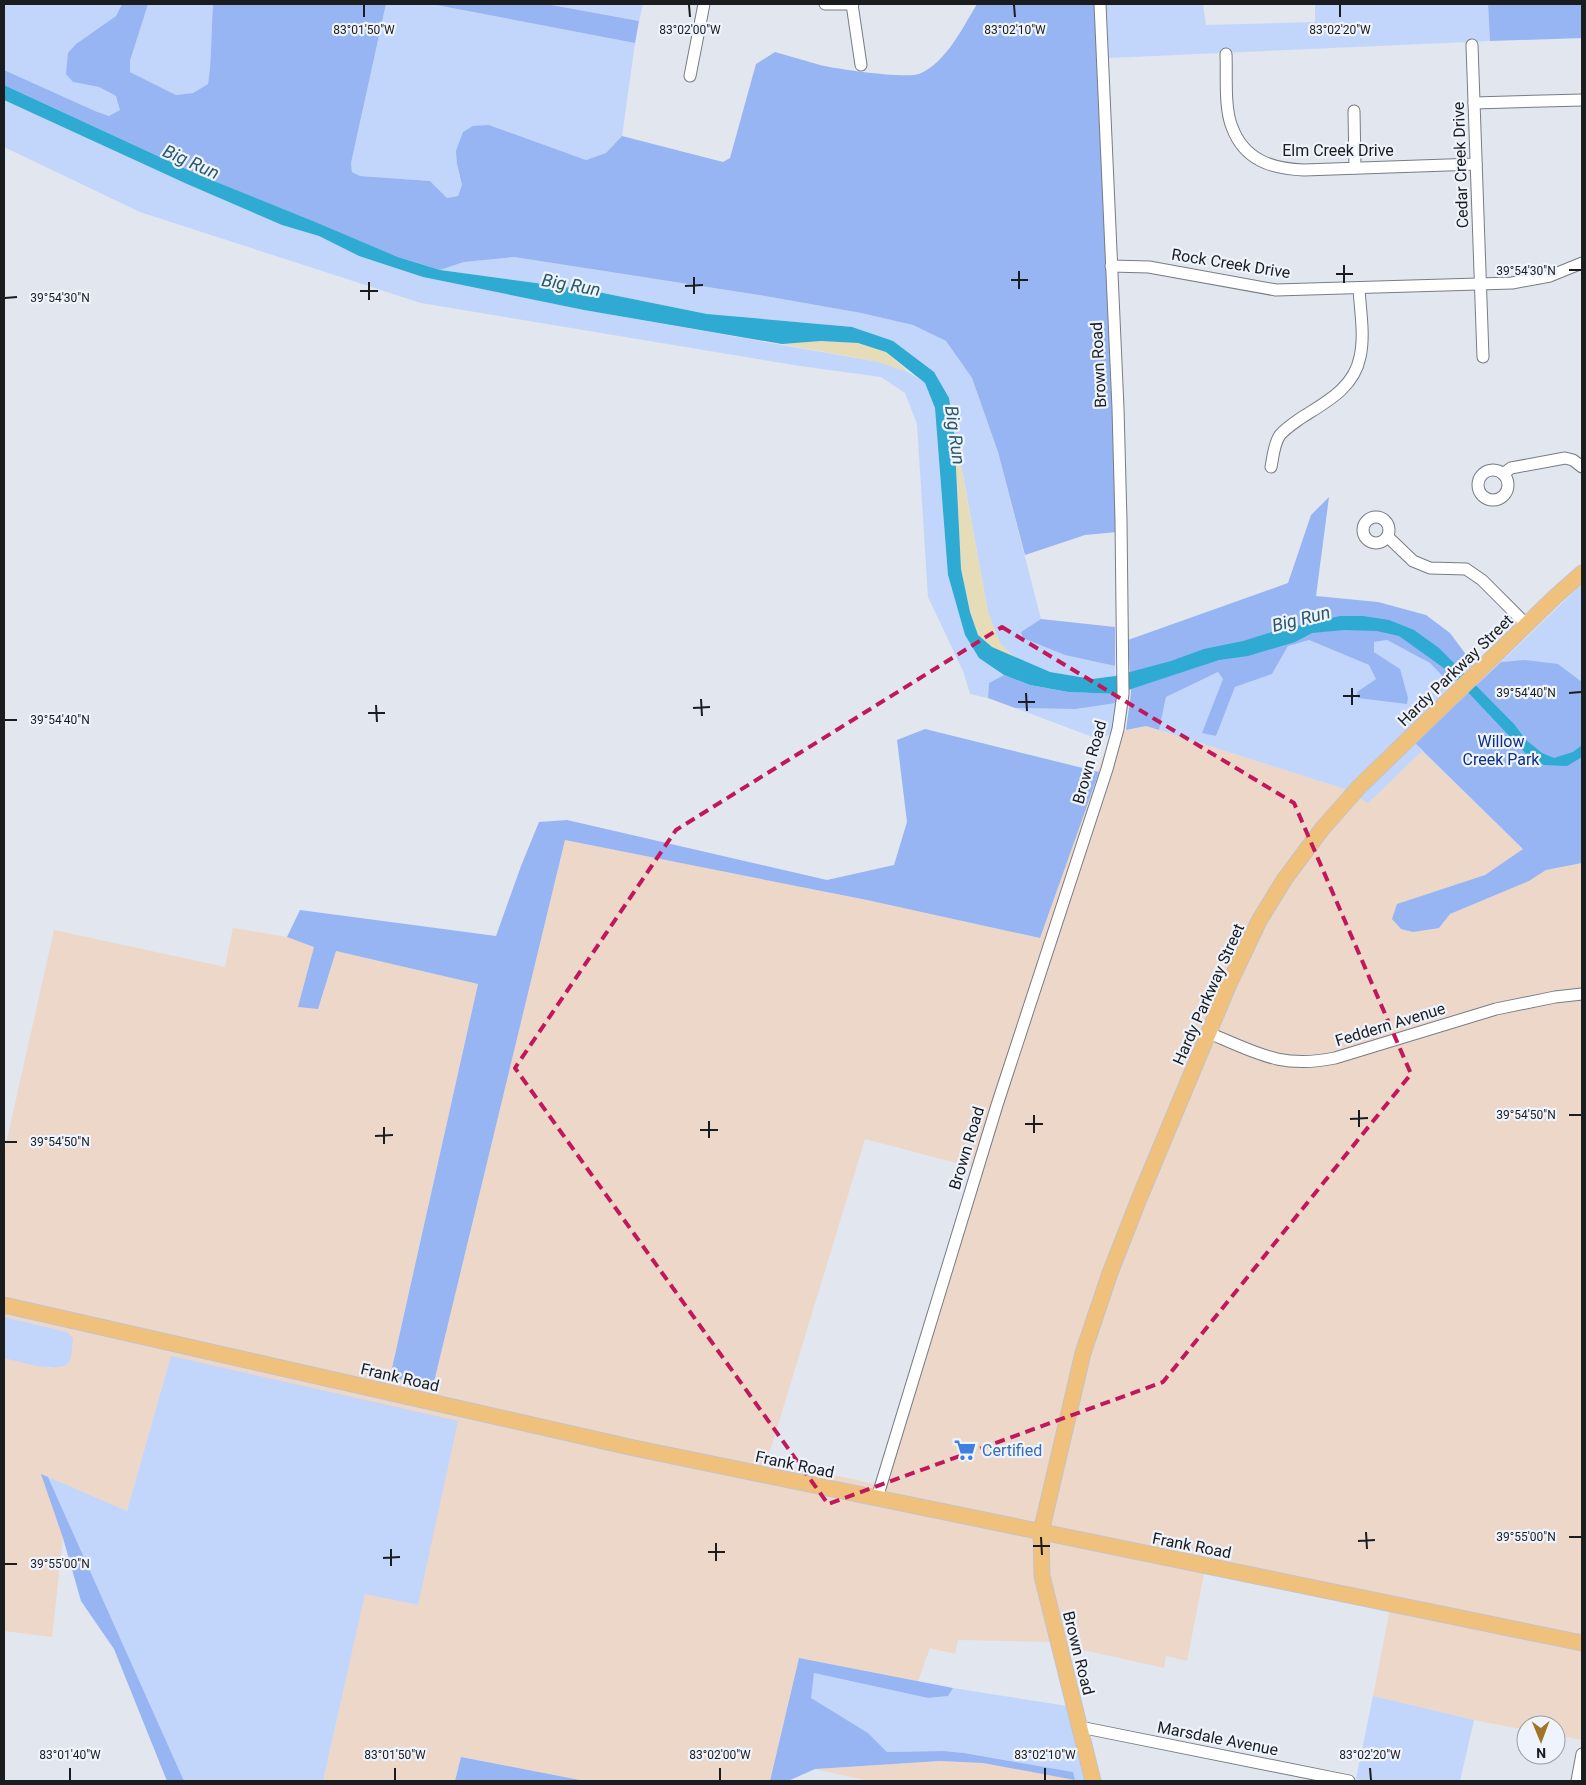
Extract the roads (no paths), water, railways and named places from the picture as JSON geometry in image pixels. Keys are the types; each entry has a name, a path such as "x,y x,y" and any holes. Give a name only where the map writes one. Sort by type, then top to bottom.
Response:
{"main road":[{"name":"Hardy Parkway Street","path":"1041,1532 1075,1386 1096,1312 1139,1199 1229,984 1259,922 1302,854 1360,787 1526,624 1582,573"},
{"name":"Frank Road","path":"4,1305 634,1448 1582,1643"},
{"name":"Brown Road","path":"1041,1532 1042,1576 1093,1781"}],"street":[{"path":"690,76 704,4"},
{"path":"825,4 853,4 861,65"},
{"name":"Brown Road","path":"876,1498 1003,1087 1107,769 1118,729 1123,694 1121,521 1100,4"},
{"name":"Cedar Creek Drive","path":"1472,45 1483,356"},
{"name":"Elm Creek Drive","path":"1226,54 1228,108 1231,126 1240,142 1252,155 1268,165 1286,170 1476,164"},
{"path":"1474,104 1582,100"},
{"path":"1354,111 1355,168"},
{"name":"Rock Creek Drive","path":"1111,266 1149,267 1276,290 1512,283 1550,276 1582,263"},
{"path":"1271,467 1275,445 1280,435 1336,395 1347,385 1355,372 1360,358 1362,343 1359,288"},
{"path":"1503,474 1511,468 1565,458 1573,460 1582,467"},
{"path":"1388,537 1413,561 1430,568 1466,569 1482,580 1526,624"},
{"name":"Feddern Avenue","path":"1209,1033 1264,1056 1299,1063 1317,1062 1496,1009 1555,997 1582,994"},
{"name":"Marsdale Avenue","path":"1080,1727 1349,1781"},
{"path":"1577,1781 1582,1754"}],"place":[{"name":"Certified","path":"965,1450"}],"water label":[{"name":"Big Run","path":"191,162"},
{"name":"Big Run","path":"571,285"},
{"name":"Big Run","path":"955,435"},
{"name":"Big Run","path":"1301,619"}],"park label":[{"name":"Willow Creek Park","path":"1501,750"}]}
